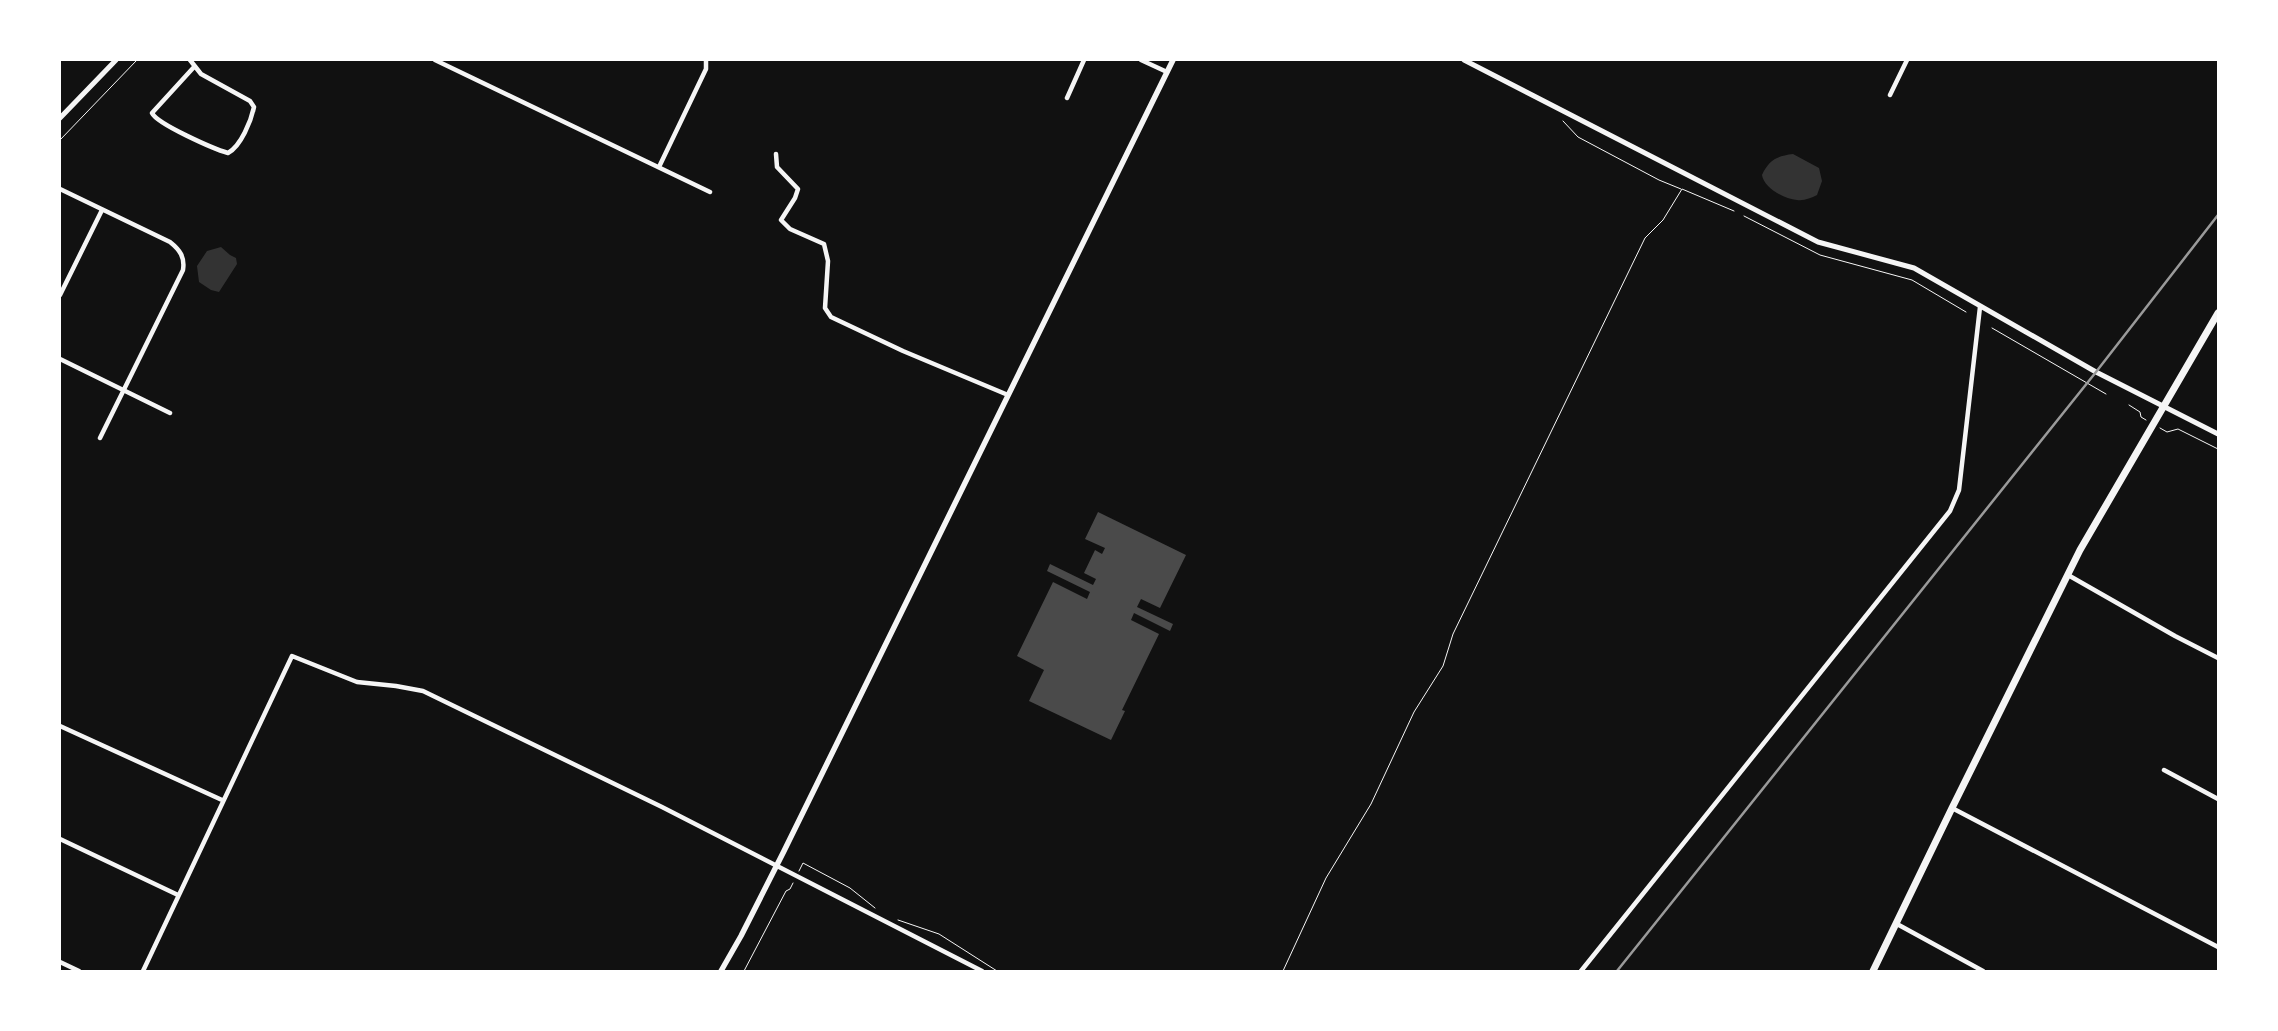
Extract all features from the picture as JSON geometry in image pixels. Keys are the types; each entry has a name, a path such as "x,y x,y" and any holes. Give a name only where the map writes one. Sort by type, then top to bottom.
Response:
{"main road":[{"path":"721,971 776,867 1173,60"},
{"path":"1874,971 2068,574 2218,313"}],"street":[{"path":"60,118 116,60"},
{"path":"190,60 201,74 250,100 254,107 252,116 234,150 228,153 164,124 152,113 194,67"},
{"path":"436,60 710,192"},
{"path":"659,167 706,69 706,60"},
{"path":"1067,98 1084,60"},
{"path":"1141,60 1167,72"},
{"path":"1464,60 1818,242 1914,268 2096,372 2218,434"},
{"path":"1890,95 1907,60"},
{"path":"776,154 777,167 798,189 795,198 781,220 790,229 824,244 828,261 825,308 831,318 903,351 1008,395"},
{"path":"60,189 170,242 179,250 184,260 183,270 100,438"},
{"path":"60,295 102,210"},
{"path":"1581,971 1950,511 1959,490 1980,307"},
{"path":"60,359 170,413"},
{"path":"2068,574 2175,636 2218,658"},
{"path":"143,971 222,800 292,656 357,682 423,691 662,807 982,971"},
{"path":"60,726 222,800"},
{"path":"2164,770 2218,799"},
{"path":"1952,808 2218,947"},
{"path":"60,840 178,894"},
{"path":"1897,924 1983,971"},
{"path":"60,962 79,971"}],"path":[{"path":"60,140 137,60"},
{"path":"1563,121 1578,137 1659,180 1734,211"},
{"path":"1283,971 1326,878 1371,804 1414,712 1443,666 1453,634 1632,261 1645,238 1663,220 1682,189"},
{"path":"1744,216 1820,255 1912,280 1966,312"},
{"path":"1992,328 2106,394"},
{"path":"2129,406 2140,412 2141,417 2144,419"},
{"path":"2164,431 2178,429 2218,450"},
{"path":"802,865 802,863 850,888 876,909"},
{"path":"744,971 786,890 791,887"},
{"path":"897,919 938,934 997,971"}],"shaded area":[{"path":"1793,154 1819,168 1822,181 1817,195 1805,200 1792,199 1775,192 1766,184 1762,175 1771,162 1782,156"},
{"path":"221,247 236,258 237,264 219,292 211,290 199,282 197,266 207,251"}],"building":[{"path":"1098,512 1186,555 1160,608 1141,599 1137,607 1173,624 1170,631 1134,613 1131,620 1159,634 1122,710 1125,711 1111,740 1029,701 1044,670 1017,656 1053,582 1087,599 1090,592 1047,571 1050,564 1093,585 1096,579 1084,573 1095,550 1102,554 1105,548 1085,539"}],"railway":[{"path":"1617,971 2096,372 2218,215"}]}
